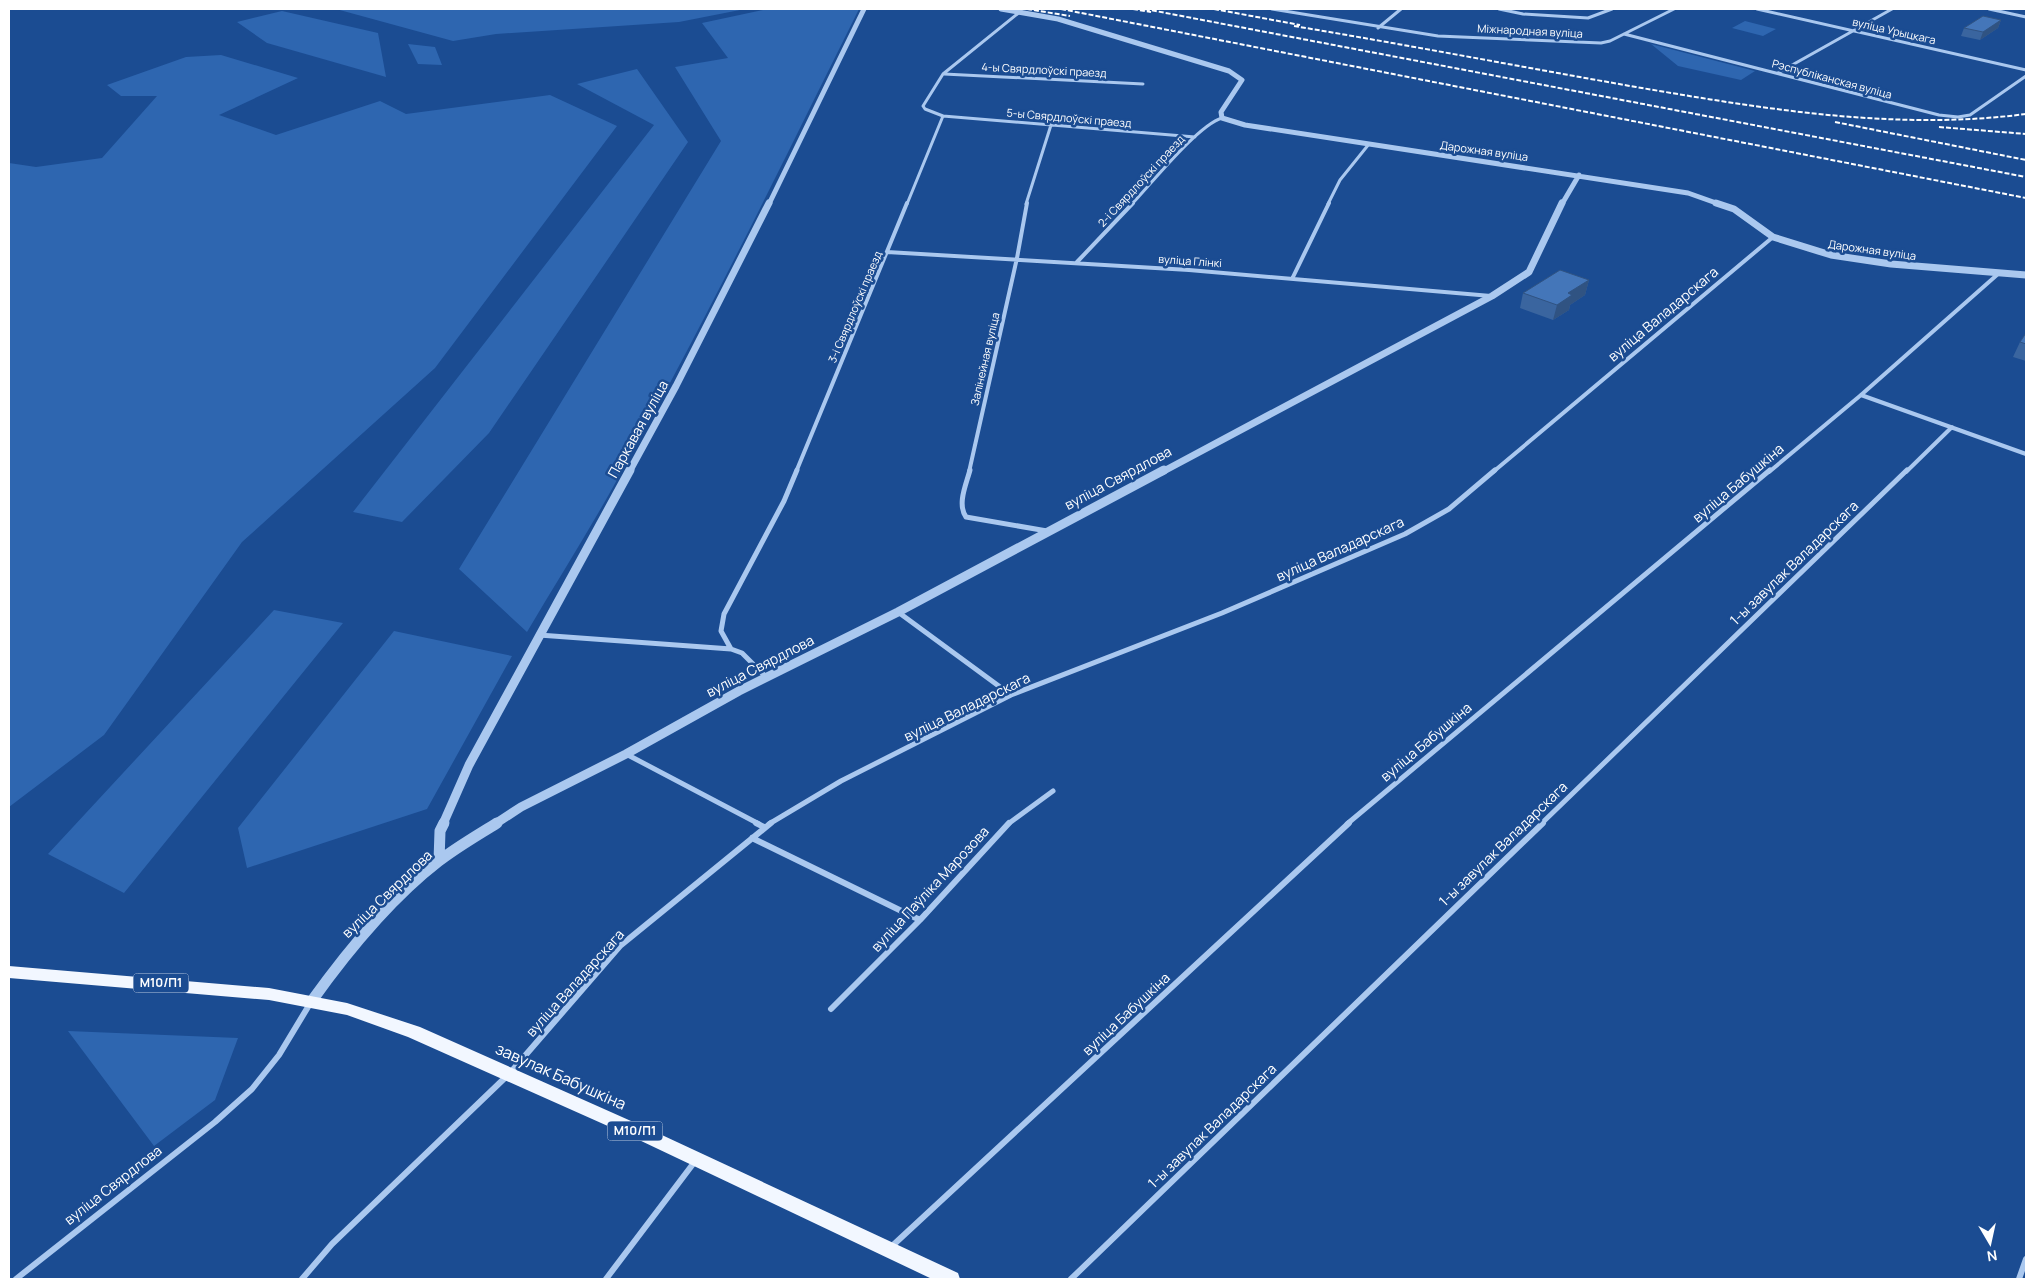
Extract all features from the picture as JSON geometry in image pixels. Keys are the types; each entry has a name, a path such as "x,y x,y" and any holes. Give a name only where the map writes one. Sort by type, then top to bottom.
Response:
{"main road":[{"name":"М10/П1","path":"9,972 175,984 269,994 311,1002"},
{"name":"завулак Бабушкіна","path":"311,1002 347,1009 414,1032 510,1073 951,1279"}],"street":[{"name":"Паркавая вуліца","path":"439,861 440,830 469,765 676,386 784,174 864,9"},
{"path":"1000,9 1021,11 1058,19 1239,76 1242,80 1241,84 1221,112 1222,118"},
{"name":"Міжнародная вуліца","path":"1272,9 1296,10 1316,18 1438,36 1600,43 1624,34 1674,9"},
{"path":"1378,28 1401,9"},
{"path":"1498,9 1519,13 1588,18 1612,9"},
{"name":"вуліца Урыцкага","path":"1757,9 2026,70"},
{"path":"1778,73 1892,9"},
{"path":"1989,9 2026,16"},
{"path":"943,116 925,109 923,106 943,74 1021,11"},
{"name":"Рэспубліканская вуліца","path":"1624,34 1939,116 1958,117 1970,115 2026,76"},
{"name":"4-ы Свярдлоўскі праезд","path":"943,74 1143,84"},
{"name":"5-ы Свярдлоўскі праезд","path":"943,116 1195,137"},
{"name":"3-і Свярдлоўскі праезд","path":"731,649 721,631 724,614 784,501 943,116"},
{"name":"2-і Свярдлоўскі праезд","path":"1077,262 1195,137 1215,120 1222,118"},
{"name":"Дарожная вуліца","path":"1222,118 1245,125 1688,193 1734,208 1773,237 1831,255 1868,262 2026,275"},
{"name":"Залінейная вуліца","path":"1046,531 966,517 962,511 1017,258 1026,205 1052,125"},
{"path":"1293,277 1340,180 1369,144"},
{"name":"вуліца Свярдлова","path":"16,1279 215,1122 252,1089 279,1055 311,1002 340,961 390,907 439,861 521,807 626,754 766,677 898,612 1046,531 1492,296 1529,272 1569,189 1579,175"},
{"name":"вуліца Валадарскага","path":"302,1279 332,1244 510,1073 620,946 752,838 764,826 841,782 1011,695 1231,609 1405,534 1449,509 1773,237"},
{"name":"вуліца Глінкі","path":"887,252 1017,258 1293,277 1492,296"},
{"name":"вуліца Бабушкіна","path":"888,1250 1365,808 1861,395 1998,274"},
{"path":"1861,395 2026,454"},
{"name":"1-ы завулак Валадарскага","path":"1071,1279 1952,427"},
{"path":"898,612 1011,695"},
{"path":"539,635 731,649 742,653 766,677"},
{"path":"626,754 764,826"},
{"name":"вуліца Паўліка Марозова","path":"831,1009 920,920 1009,823 1053,791"},
{"path":"752,838 920,920"},
{"path":"606,1279 696,1160"},
{"path":"2018,1279 2026,1259"}],"shaded area":[{"path":"336,9 745,9 679,22 496,34 453,41"},
{"path":"767,9 859,9 674,376 608,496 527,632 459,569 721,141 675,67 728,58 702,23"},
{"path":"282,11 378,33 386,77 267,43 237,22"},
{"path":"1745,21 1776,29 1763,36 1732,28"},
{"path":"408,44 435,47 442,65 418,64"},
{"path":"1651,44 1755,71 1741,80 1678,66"},
{"path":"221,55 298,78 219,115 276,135 380,101 406,114 550,95 617,126 435,368 242,542 104,735 9,807 9,163 36,167 102,158 157,96 121,96 107,85 186,57"},
{"path":"637,69 688,142 489,433 402,522 353,512 654,125 577,84"},
{"path":"274,610 343,623 124,893 48,854"},
{"path":"394,631 512,656 427,809 247,868 238,828"},
{"path":"68,1031 238,1038 215,1100 154,1146"}],"building":[{"path":"1983,16 2001,20 1983,32 1964,28"},
{"path":"1560,270 1589,280 1568,293 1572,295 1557,305 1523,293"},
{"path":"2026,333 2026,344 2020,342"}],"railway":[{"path":"1027,9 1070,16"},
{"path":"1061,9 2026,198"},
{"path":"1133,9 1151,12"},
{"path":"1145,9 2026,177"},
{"path":"1214,9 1300,25"},
{"path":"1294,26 1636,87 1782,110 1879,119 1928,120 1977,119 2026,114"},
{"path":"1835,122 2026,160"},
{"path":"1939,127 2026,134"}]}
